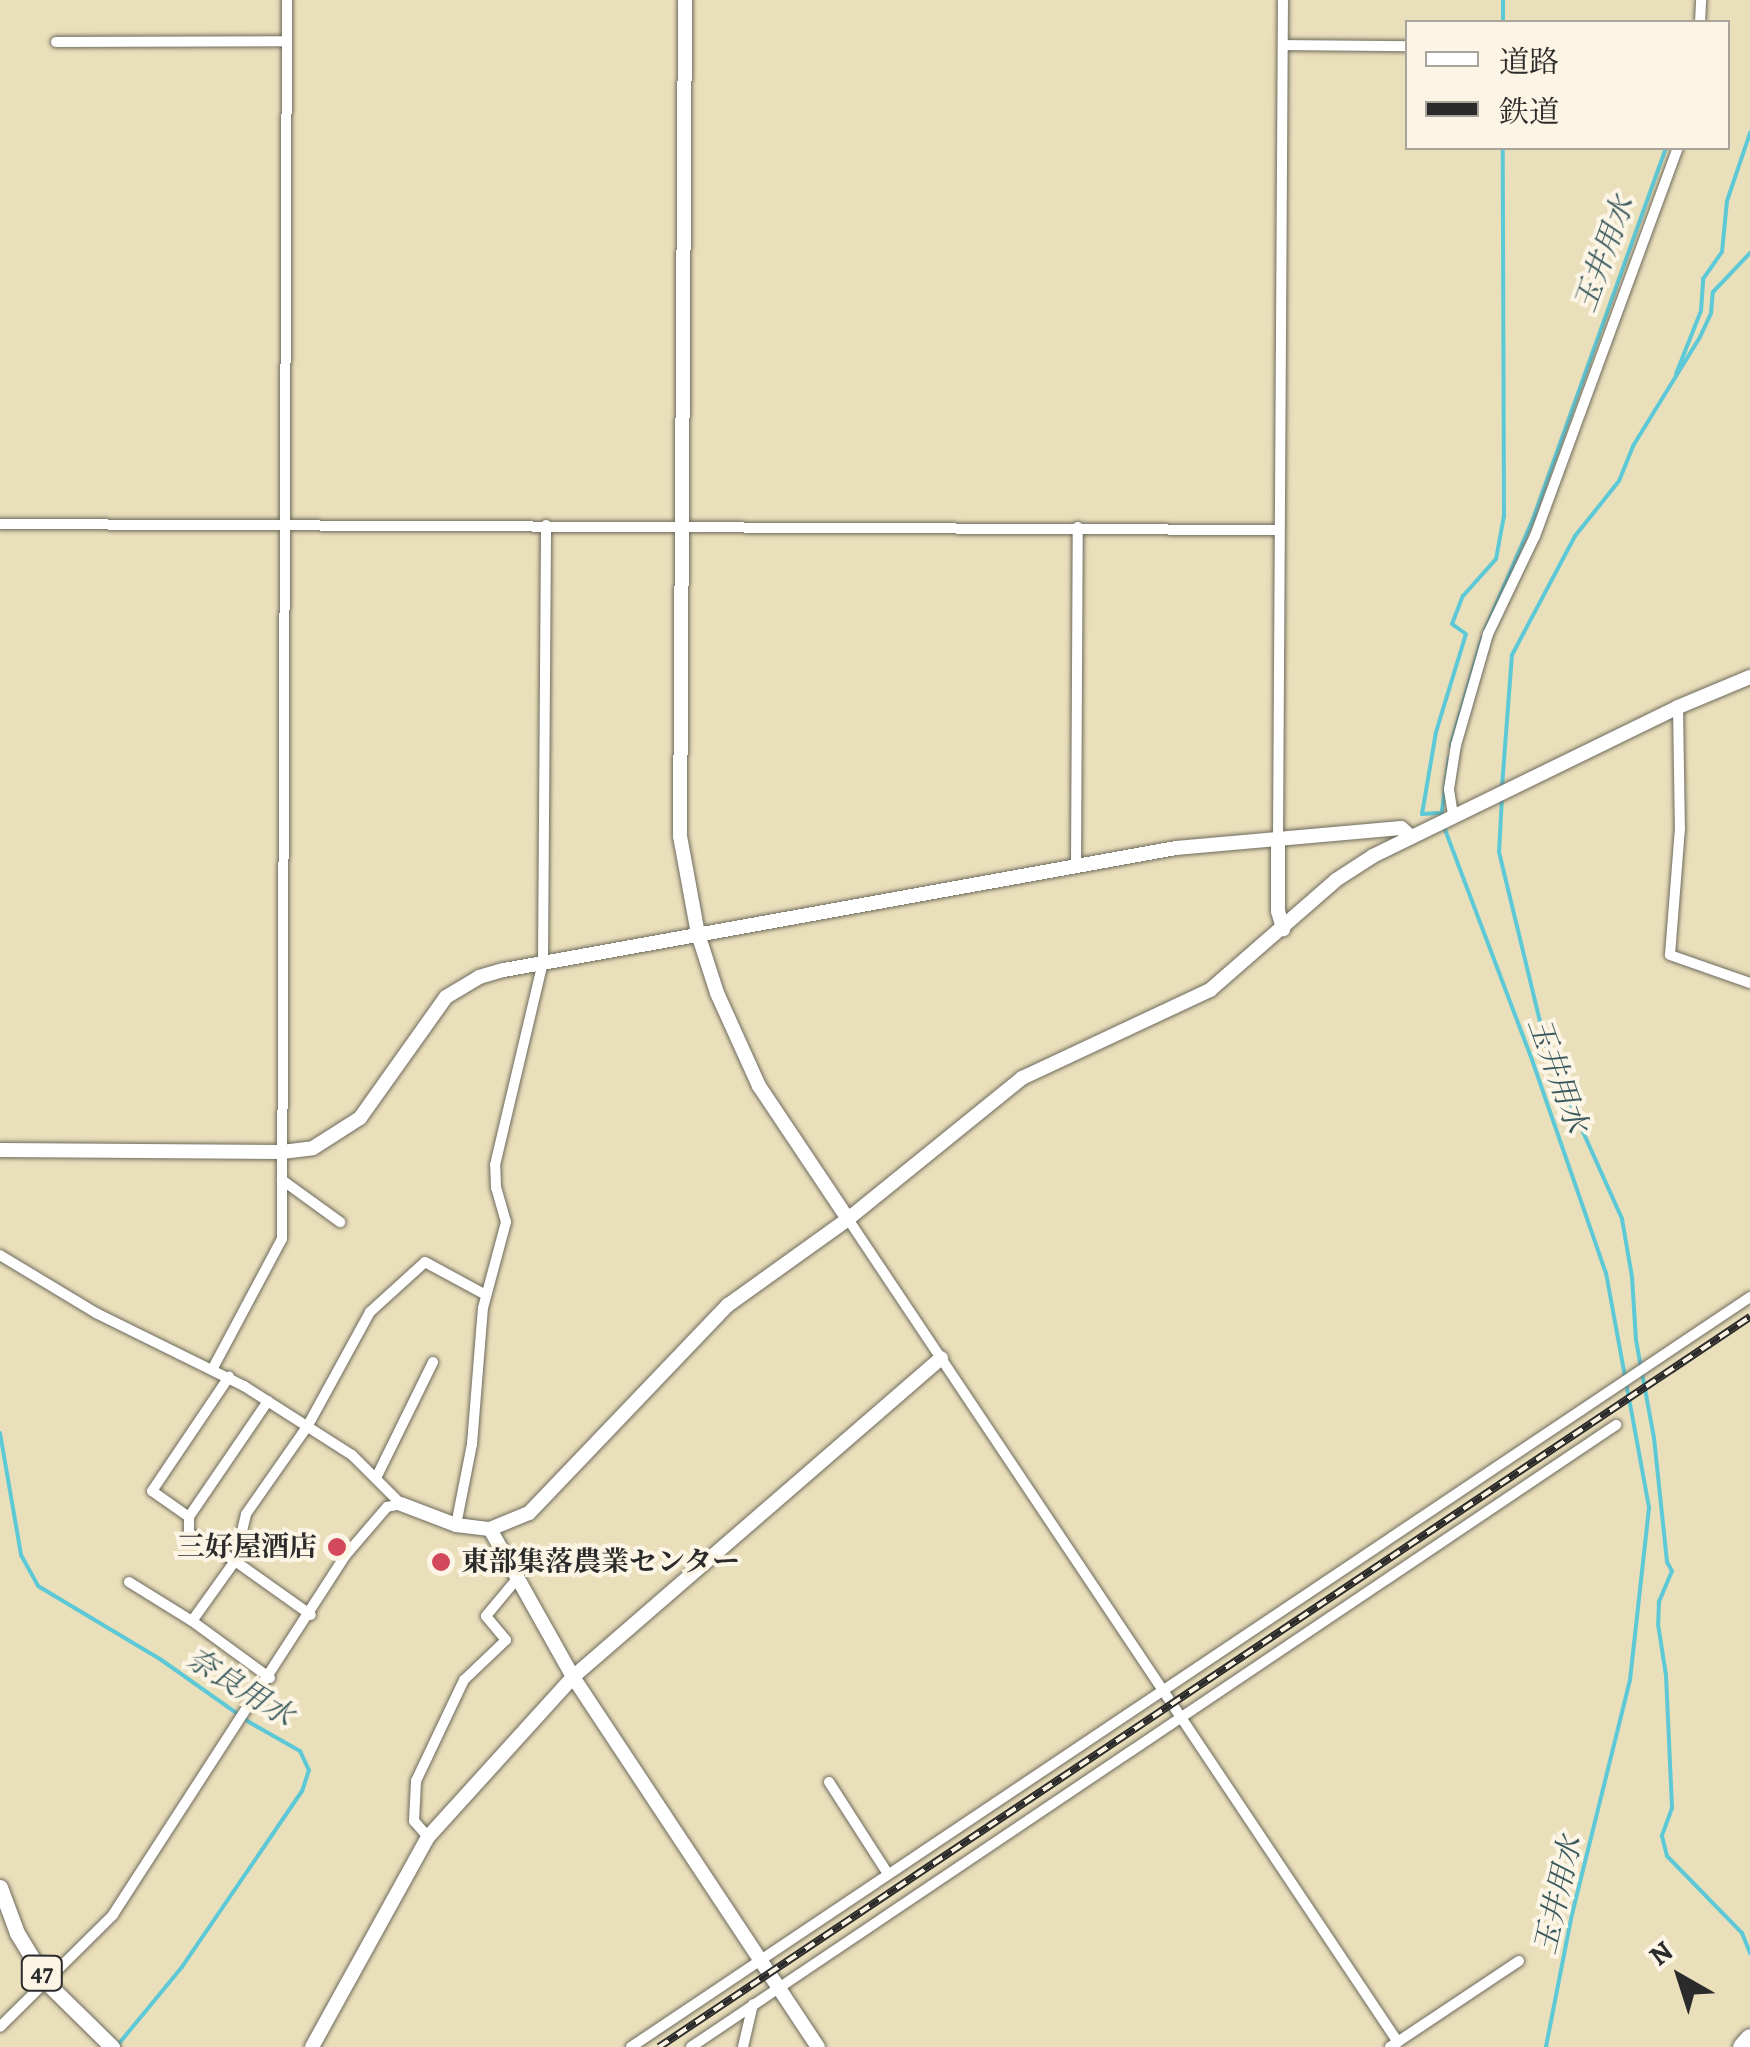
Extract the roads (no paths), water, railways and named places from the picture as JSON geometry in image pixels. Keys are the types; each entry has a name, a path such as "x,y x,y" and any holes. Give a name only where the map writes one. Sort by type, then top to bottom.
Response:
{"highway":[{"path":"1742,2047 1750,2038"}],"main road":[{"name":"47","path":"0,1887 17,1933 48,1984 110,2045"}],"street":[{"path":"213,1368 282,1239 288,0"},
{"path":"685,0 685,526 680,836 698,934 716,993 759,1086 1163,1690 1394,2044 1519,1961"},
{"path":"1283,0 1278,838 1278,910 1283,929"},
{"path":"56,42 287,41"},
{"path":"1284,45 1405,46"},
{"path":"1451,816 1449,789 1456,744 1488,634 1535,536 1677,150"},
{"path":"0,524 1078,526 1279,530"},
{"path":"456,1525 472,1444 486,1295 506,1222 496,1188 495,1166 543,962 546,525"},
{"path":"1076,863 1078,526"},
{"path":"0,1256 96,1312 213,1368 268,1401 378,1476 401,1504 456,1525 490,1529 529,1513 728,1305 848,1219 1022,1078 1179,1008 1210,990 1336,880 1410,836 1678,707 1750,677"},
{"path":"1678,707 1680,828 1670,954 1750,983"},
{"path":"0,1150 282,1152 313,1148 360,1118 434,1010 462,985 504,970 1076,863 1278,838 1401,828 1410,836"},
{"path":"282,1180 340,1222"},
{"path":"192,1621 235,1561 246,1514 307,1427 370,1312 425,1262 486,1295"},
{"path":"630,2047 1750,1297"},
{"path":"312,2047 428,1837 572,1677 941,1358"},
{"path":"378,1476 433,1362"},
{"path":"189,1518 152,1490 229,1377"},
{"path":"268,1401 189,1518 189,1533 311,1615"},
{"path":"690,2047 1616,1425"},
{"path":"0,2027 48,1984 113,1915 346,1556 388,1507 401,1504"},
{"path":"490,1529 572,1677 818,2047"},
{"path":"428,1837 414,1821 416,1782 464,1680 506,1640 486,1616 516,1580"},
{"path":"130,1582 270,1678"},
{"path":"829,1782 888,1874"},
{"path":"743,2047 753,2004"}],"waterway":[{"path":"1503,0 1503,20"},
{"path":"1676,374 1701,311 1703,279 1722,252 1727,201 1750,133"},
{"path":"1439,813 1422,814 1436,732 1466,634 1452,624 1463,596 1496,559 1504,516 1503,150"},
{"name":"玉井用水","path":"1485,630 1533,519 1665,150"},
{"path":"1502,787 1512,655 1575,536 1619,481 1633,446 1700,337 1711,313 1713,292 1750,253"},
{"name":"玉井用水","path":"1451,745 1482,638"},
{"name":"玉井用水","path":"1441,818 1449,759"},
{"path":"1502,797 1499,852 1548,1054 1622,1219 1632,1277 1636,1340 1654,1438 1667,1562 1672,1571 1659,1601 1658,1624 1666,1675 1672,1808 1662,1836 1667,1856 1742,1933 1750,1953"},
{"name":"玉井用水","path":"1444,827 1530,1054 1606,1273 1649,1508 1630,1680 1572,1914 1546,2047"},
{"name":"奈良用水","path":"0,1433 21,1555 38,1586 160,1659 249,1722 300,1751 309,1770 302,1791 182,1967 116,2047"}],"railway":[{"path":"659,2047 1750,1317"}],"place":[{"name":"三好屋酒店","path":"337,1547"},
{"name":"東部集落農業センター","path":"441,1562"}]}
